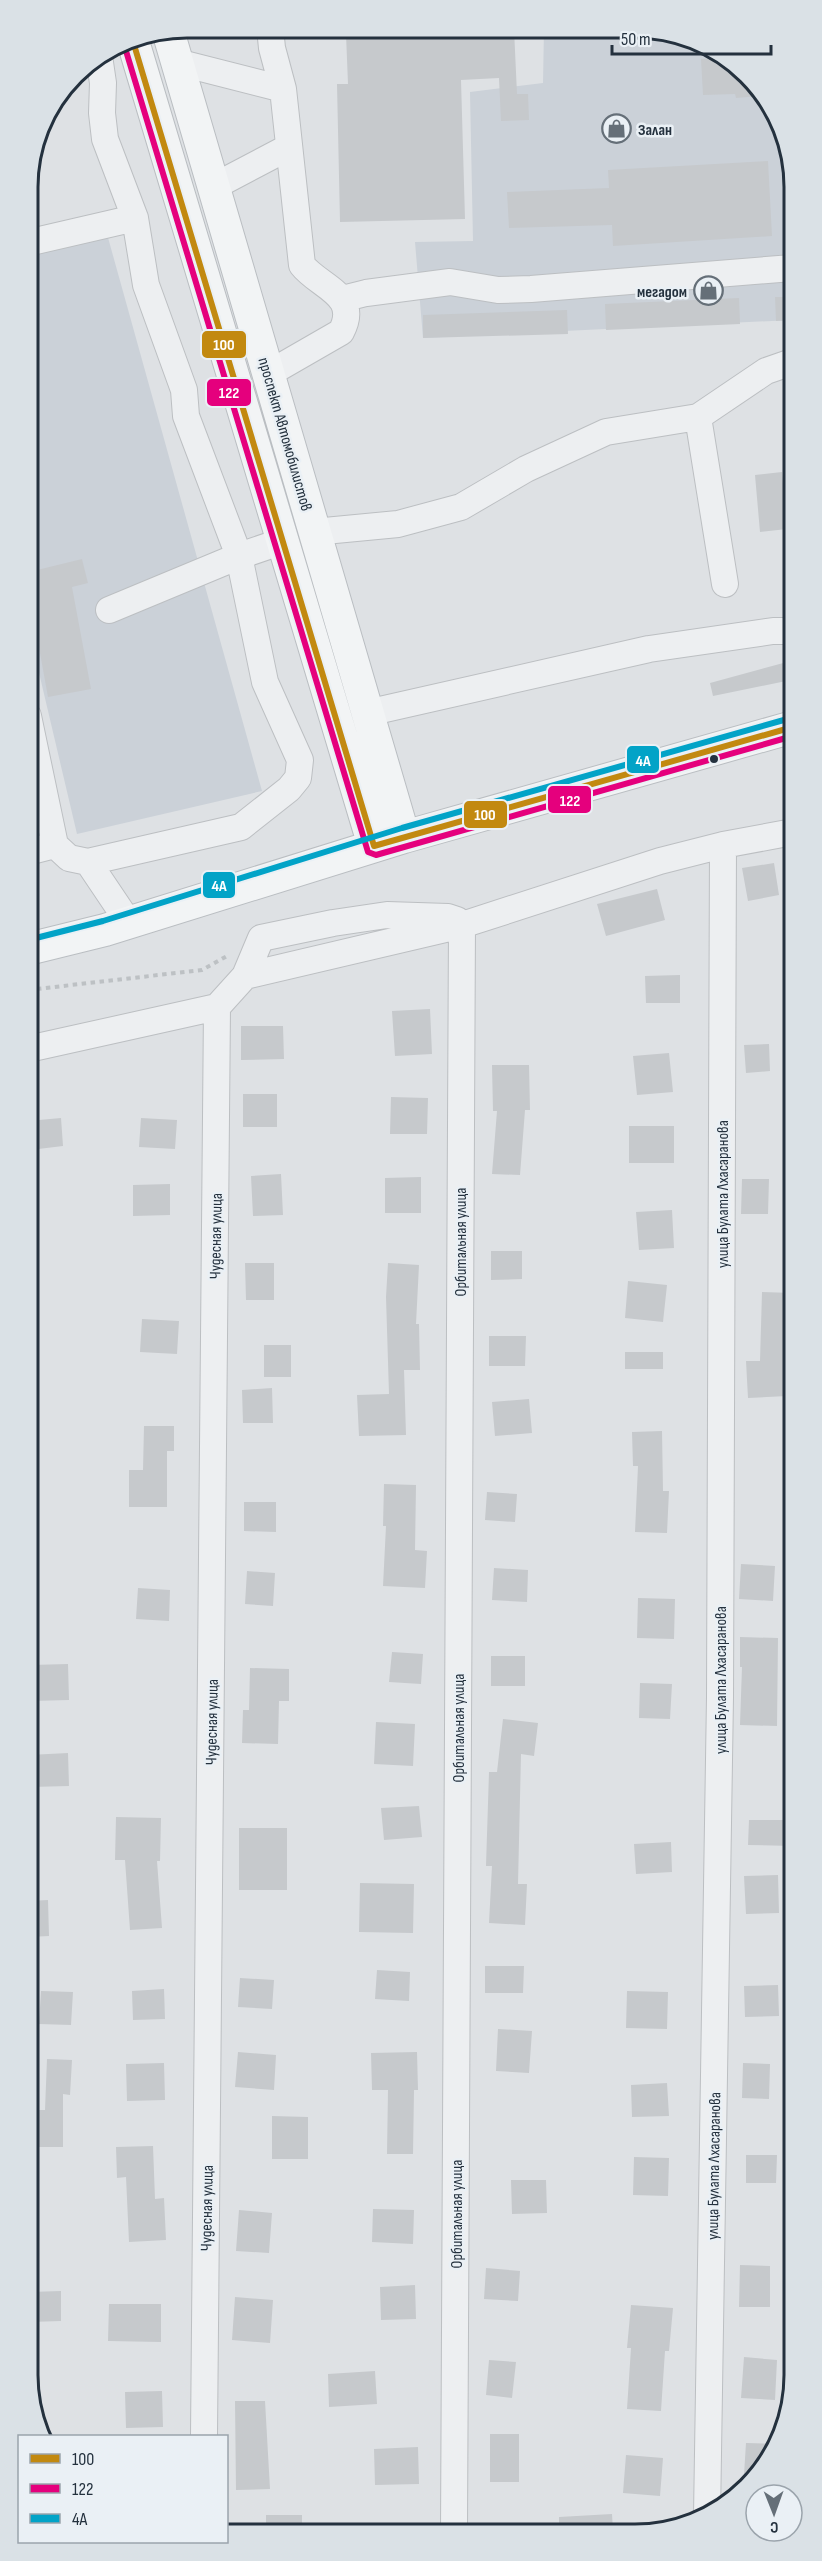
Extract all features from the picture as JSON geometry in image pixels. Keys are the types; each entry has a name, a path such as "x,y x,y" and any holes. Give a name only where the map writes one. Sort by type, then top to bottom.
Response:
{"main road":[{"name":"проспект Автомобилистов","path":"170,39 404,837"},
{"name":"проспект Автомобилистов","path":"135,47 374,846"},
{"path":"38,946 129,923 404,837 784,730"}],"street":[{"path":"268,374 341,332 346,324 347,313 342,299 302,265 283,89 271,38"},
{"path":"177,62 283,89"},
{"path":"38,764 55,845 69,858 88,862 241,827 289,789 298,778 300,760 265,682 239,556 186,416 184,390 146,285 135,218 105,139 100,66"},
{"path":"213,187 289,147"},
{"path":"38,240 135,218"},
{"path":"342,299 450,282 498,290 531,289 784,269"},
{"path":"314,532 398,524 461,507 526,469 606,432 698,417 766,371 784,365"},
{"path":"698,417 724,584"},
{"path":"109,610 239,556 283,542"},
{"path":"367,713 649,649 784,631"},
{"path":"245,976 462,925 660,861 723,845 784,834"},
{"path":"38,849 55,845"},
{"name":"улица Булата Лхасаранова","path":"707,2505 720,1697 723,845"},
{"path":"88,862 129,923"},
{"path":"38,1047 217,1007 245,976 261,938 333,922 387,915 448,917 457,920 462,925"},
{"name":"Орбитальная улица","path":"454,2524 462,925"},
{"name":"Чудесная улица","path":"204,2435 217,1007"}],"path":[{"path":"38,989 202,970 261,938"}],"shaded area":[{"path":"544,38 664,40 701,53 726,68 741,81 764,112 777,139 782,158 784,320 423,338 415,242 473,241 470,92 543,83"},
{"path":"107,234 262,791 77,834 38,668 38,250"}],"building":[{"path":"346,38 514,38 517,94 528,94 529,120 501,121 499,78 461,80 465,219 340,222 337,84 348,84"},
{"path":"711,58 726,68 754,96 736,98 735,94 703,95 701,59"},
{"path":"768,161 772,236 613,246 612,225 509,228 507,192 609,188 608,170"},
{"path":"775,297 784,297 784,320 776,321"},
{"path":"739,298 740,324 606,330 605,304"},
{"path":"567,310 568,334 423,338 423,315"},
{"path":"782,472 784,529 760,532 755,475"},
{"path":"82,559 88,583 72,587 91,689 48,697 38,642 38,570"},
{"path":"784,663 784,681 713,696 710,683"},
{"path":"774,863 779,895 748,901 742,868"},
{"path":"657,889 665,920 606,936 597,904"},
{"path":"680,975 680,1003 646,1003 645,976"},
{"path":"430,1009 432,1054 395,1056 392,1011"},
{"path":"241,1026 283,1026 284,1059 241,1060"},
{"path":"769,1044 770,1071 746,1073 744,1045"},
{"path":"669,1053 673,1092 637,1095 633,1056"},
{"path":"492,1065 529,1065 530,1110 525,1110 520,1175 492,1174 497,1111 493,1111"},
{"path":"243,1094 277,1094 277,1127 243,1127"},
{"path":"391,1097 428,1098 427,1134 390,1134"},
{"path":"61,1118 63,1146 38,1149 38,1120"},
{"path":"141,1118 177,1120 175,1149 139,1147"},
{"path":"629,1126 674,1126 674,1163 629,1163"},
{"path":"281,1174 283,1215 253,1216 251,1176"},
{"path":"421,1177 421,1213 385,1213 385,1178"},
{"path":"742,1179 769,1179 768,1214 741,1214"},
{"path":"170,1184 170,1215 133,1216 133,1185"},
{"path":"672,1210 674,1248 639,1250 636,1212"},
{"path":"491,1251 522,1251 522,1279 491,1280"},
{"path":"245,1263 274,1263 274,1300 246,1300"},
{"path":"388,1263 419,1265 416,1324 419,1324 420,1370 404,1370 406,1435 359,1436 357,1395 389,1394 386,1297"},
{"path":"628,1281 667,1285 663,1322 625,1318"},
{"path":"762,1292 784,1293 784,1396 748,1398 746,1361 760,1361"},
{"path":"142,1319 179,1321 177,1354 140,1352"},
{"path":"489,1336 526,1336 525,1366 489,1366"},
{"path":"264,1345 291,1345 291,1377 264,1377"},
{"path":"625,1352 663,1352 663,1369 625,1369"},
{"path":"272,1388 273,1423 243,1423 242,1390"},
{"path":"529,1399 532,1433 495,1436 492,1402"},
{"path":"144,1426 174,1426 174,1451 167,1451 167,1507 129,1507 129,1470 143,1470"},
{"path":"662,1431 663,1491 669,1491 667,1533 635,1532 638,1466 633,1466 632,1432"},
{"path":"384,1484 416,1485 415,1550 427,1551 425,1588 383,1586 386,1526 383,1526"},
{"path":"487,1492 517,1494 515,1522 485,1520"},
{"path":"244,1502 276,1502 276,1532 244,1531"},
{"path":"741,1564 775,1566 773,1601 739,1599"},
{"path":"494,1568 528,1570 527,1602 492,1600"},
{"path":"247,1571 275,1573 273,1606 245,1604"},
{"path":"138,1588 170,1590 169,1621 136,1619"},
{"path":"638,1598 675,1599 674,1639 637,1638"},
{"path":"740,1637 778,1638 777,1726 740,1725 742,1667 740,1667"},
{"path":"392,1652 423,1654 421,1684 389,1682"},
{"path":"491,1656 525,1656 525,1686 491,1686"},
{"path":"68,1664 69,1700 38,1701 38,1665"},
{"path":"250,1668 289,1669 289,1701 279,1701 278,1744 242,1743 243,1710 249,1710"},
{"path":"640,1683 672,1684 670,1719 639,1718"},
{"path":"503,1719 538,1723 534,1756 521,1754 518,1884 527,1884 525,1925 489,1923 492,1866 486,1866 489,1772 497,1772"},
{"path":"376,1722 415,1724 413,1766 374,1764"},
{"path":"68,1753 69,1786 38,1787 38,1755"},
{"path":"419,1806 422,1837 384,1840 381,1808"},
{"path":"116,1817 161,1818 160,1861 157,1861 162,1928 130,1930 125,1860 115,1860"},
{"path":"749,1820 784,1820 784,1846 748,1845"},
{"path":"239,1828 287,1828 287,1890 239,1890"},
{"path":"671,1842 672,1872 636,1874 634,1844"},
{"path":"778,1875 779,1913 746,1914 744,1876"},
{"path":"360,1883 414,1884 413,1933 359,1932"},
{"path":"48,1900 49,1936 38,1937 38,1901"},
{"path":"485,1966 524,1966 523,1993 485,1993"},
{"path":"377,1970 410,1972 409,2001 375,1999"},
{"path":"240,1978 274,1980 272,2009 238,2007"},
{"path":"778,1985 779,2016 745,2017 744,1986"},
{"path":"164,1989 165,2019 133,2020 132,1991"},
{"path":"41,1991 73,1992 71,2025 39,2024"},
{"path":"627,1991 668,1992 667,2029 626,2028"},
{"path":"498,2029 532,2031 529,2073 496,2071"},
{"path":"238,2052 276,2055 274,2090 235,2087"},
{"path":"417,2052 418,2090 414,2090 413,2154 387,2154 388,2090 372,2090 371,2053"},
{"path":"47,2059 72,2060 70,2095 63,2094 63,2147 38,2147 38,2110 45,2110"},
{"path":"164,2063 165,2100 127,2101 126,2064"},
{"path":"743,2063 770,2064 769,2099 742,2098"},
{"path":"667,2083 669,2116 632,2117 631,2085"},
{"path":"272,2116 308,2117 308,2159 272,2159"},
{"path":"153,2146 155,2199 164,2198 166,2240 129,2242 126,2177 117,2178 116,2147"},
{"path":"746,2155 777,2155 776,2183 746,2183"},
{"path":"634,2157 669,2158 668,2196 633,2195"},
{"path":"511,2180 546,2180 547,2213 512,2214"},
{"path":"373,2209 414,2210 413,2244 372,2242"},
{"path":"239,2210 272,2213 269,2253 236,2251"},
{"path":"740,2265 770,2266 770,2307 739,2307"},
{"path":"486,2268 520,2271 518,2301 484,2299"},
{"path":"415,2285 416,2319 381,2320 380,2287"},
{"path":"61,2291 61,2321 38,2322 38,2292"},
{"path":"235,2297 273,2300 270,2343 232,2340"},
{"path":"109,2304 161,2304 161,2342 108,2341"},
{"path":"631,2305 673,2308 669,2351 665,2351 661,2411 627,2409 631,2348 627,2348"},
{"path":"744,2357 777,2360 775,2400 741,2398"},
{"path":"489,2360 516,2362 512,2398 486,2395"},
{"path":"375,2371 377,2404 329,2407 328,2374"},
{"path":"162,2391 163,2427 126,2428 125,2392"},
{"path":"235,2401 265,2401 270,2489 236,2490"},
{"path":"490,2434 519,2434 519,2482 490,2482"},
{"path":"746,2443 767,2444 759,2457 744,2475"},
{"path":"418,2447 419,2484 375,2485 374,2449"},
{"path":"626,2455 663,2458 660,2496 623,2493"},
{"path":"612,2514 613,2524 559,2524 559,2517"},
{"path":"266,2515 302,2515 302,2524 266,2524"}],"transit line":[{"name":"100","path":"135,47 374,846 784,730"},
{"name":"122","path":"126,51 368,852 376,855 784,739"},
{"name":"4А","path":"38,937 103,921 402,828 784,720"}],"place":[{"name":"Залан","path":"617,129"},
{"name":"мегадом","path":"708,291"}]}
